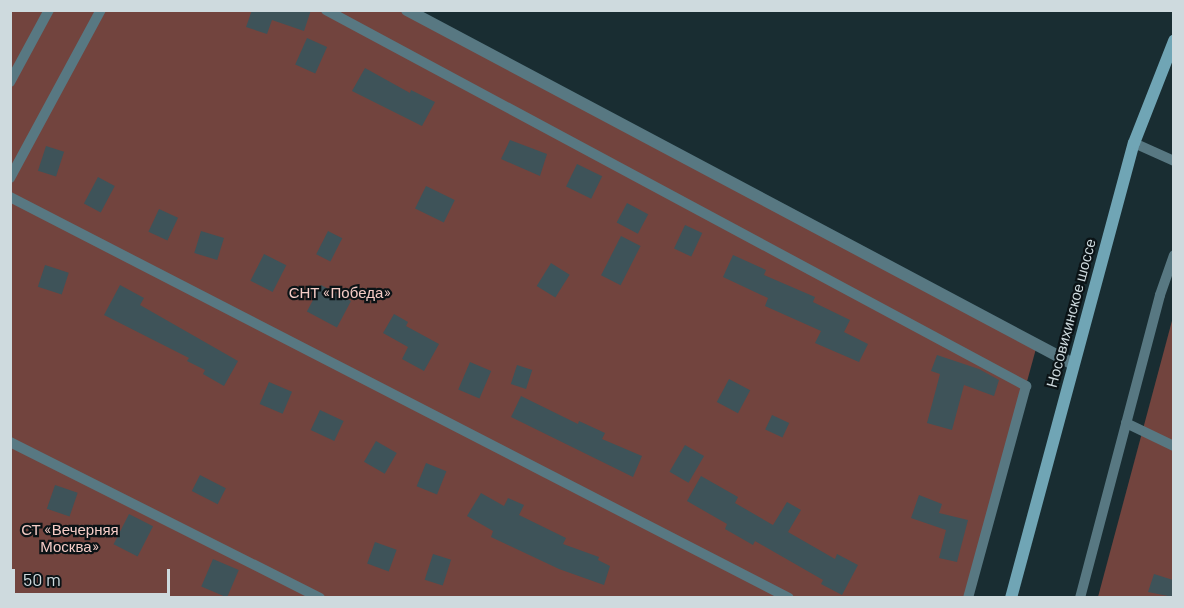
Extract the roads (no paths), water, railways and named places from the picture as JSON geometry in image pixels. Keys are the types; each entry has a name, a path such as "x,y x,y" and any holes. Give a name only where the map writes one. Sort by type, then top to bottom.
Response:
{"main road":[{"name":"Носовихинское шоссе","path":"1011,597 1134,143 1173,41"}],"street":[{"path":"407,10 1073,364"}],"lane":[{"path":"10,82 49,10"},
{"path":"10,178 100,10"},
{"path":"326,10 1026,386 968,597"},
{"path":"1134,143 1173,161"},
{"path":"10,197 789,597"},
{"path":"1080,597 1173,255"},
{"path":"1126,423 1173,446"},
{"path":"10,442 320,597"}],"park label":[{"name":"СНТ «Победа»","path":"340,293"},
{"name":"СТ «Вечерняя Москва»","path":"70,538"}]}
